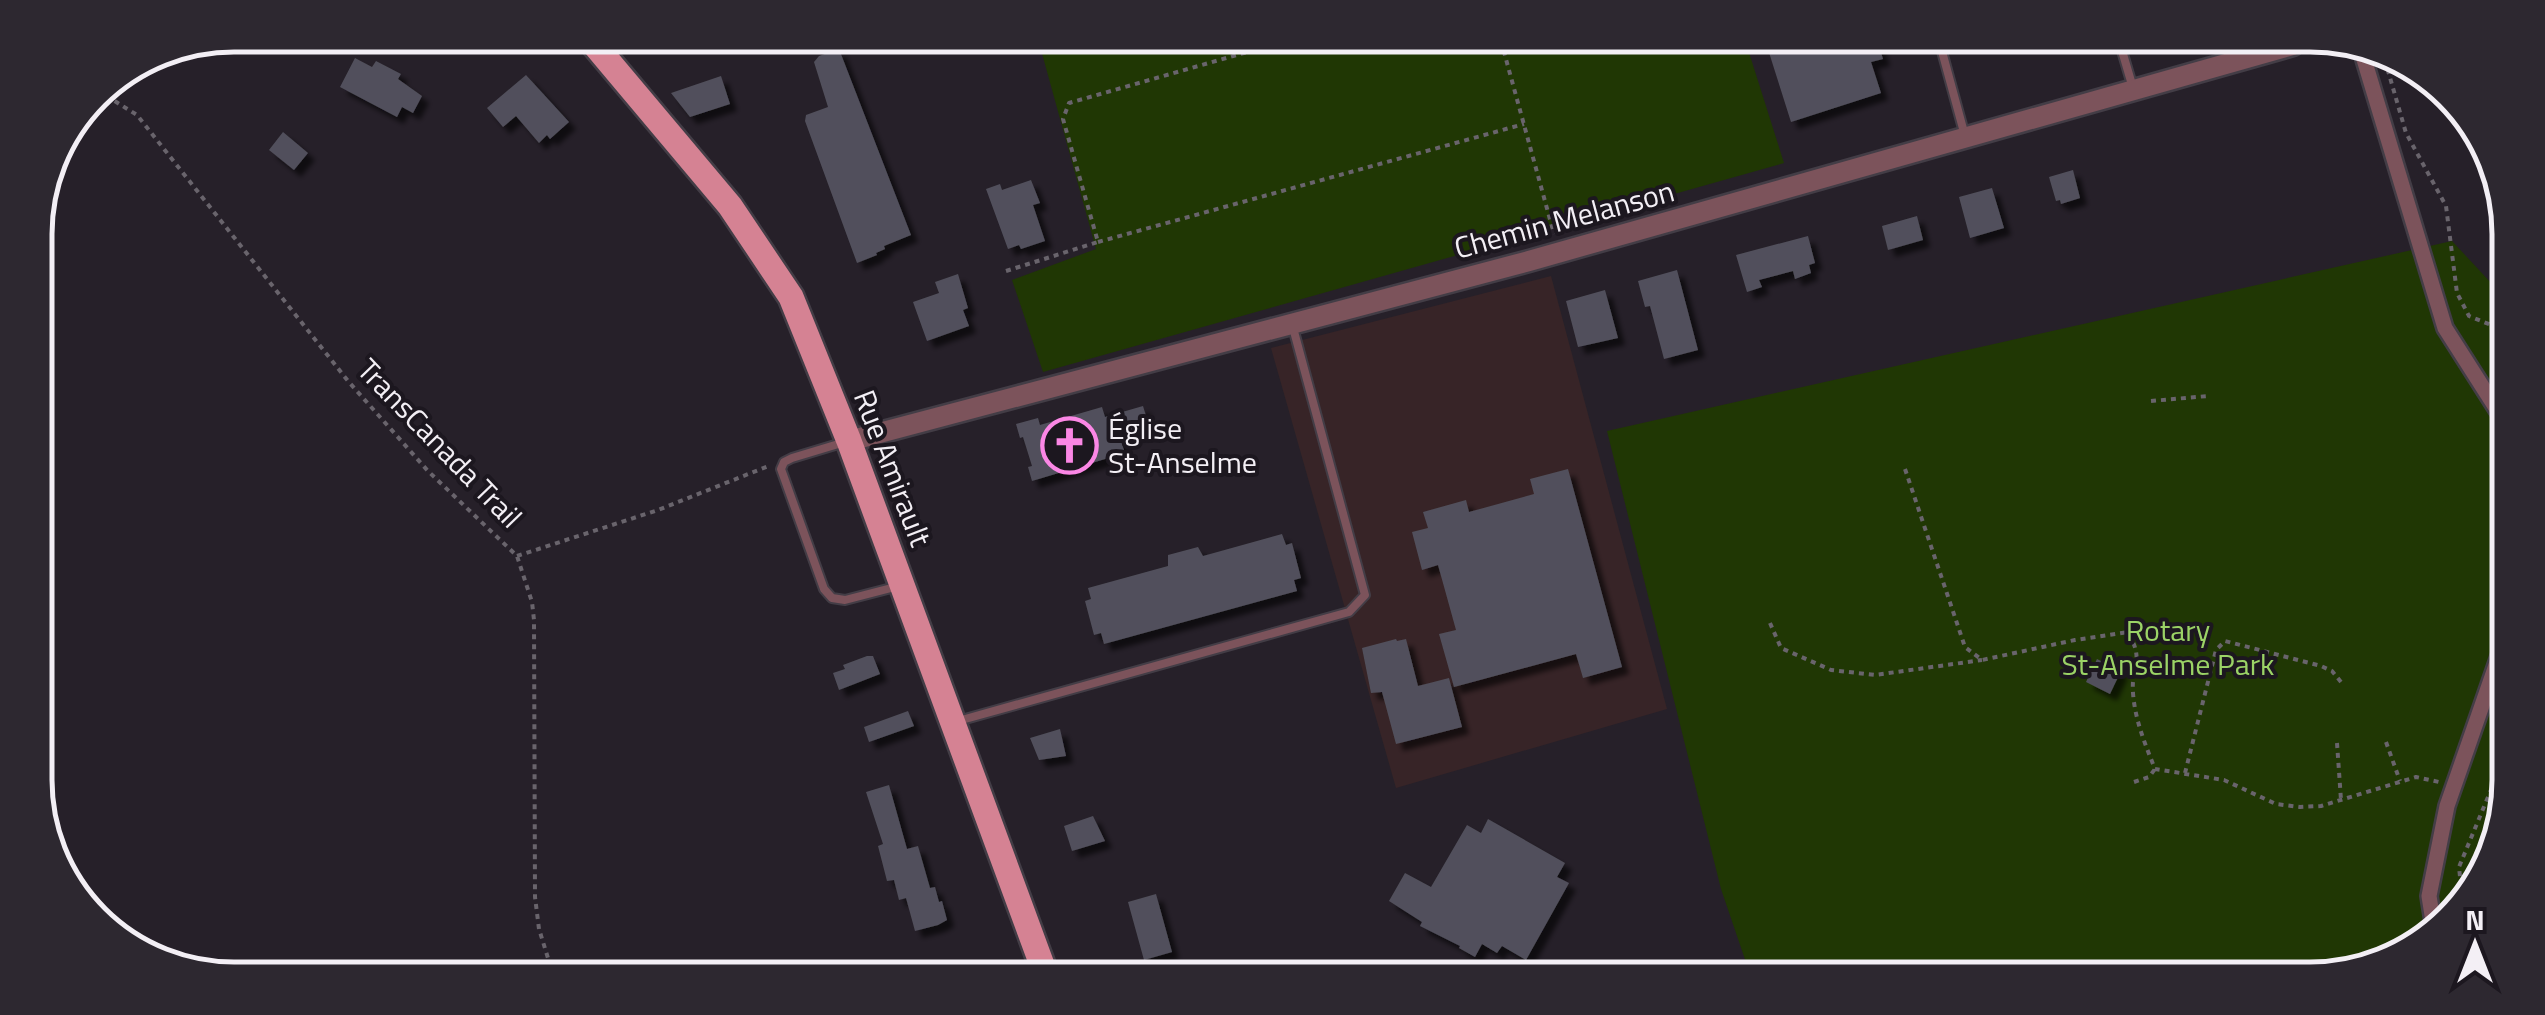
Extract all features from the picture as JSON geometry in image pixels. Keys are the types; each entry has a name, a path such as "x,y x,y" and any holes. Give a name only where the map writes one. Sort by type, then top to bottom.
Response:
{"main road":[{"name":"Rue Amirault","path":"601,52 730,206 791,297 849,441 1041,962"}],"street":[{"name":"Chemin Melanson","path":"849,441 1559,253 2268,52"},
{"path":"2364,61 2445,328 2492,402"},
{"path":"2429,895 2453,786 2492,676"}],"lane":[{"path":"1942,52 1966,138"},
{"path":"2122,52 2133,90"},
{"path":"953,722 1349,612 1365,595 1292,324"},
{"path":"849,441 786,460 782,475 829,596 845,600 903,585"}],"path":[{"path":"1098,242 1063,119 1069,103 1247,52"},
{"path":"1504,52 1559,253"},
{"path":"2388,70 2406,132 2446,206 2457,293 2469,316 2492,325"},
{"name":"TransCanada Trail","path":"112,100 137,114 348,381 428,471 517,556 534,620 534,897 538,929 549,962"},
{"path":"1006,270 1524,124"},
{"path":"2151,401 2208,396"},
{"path":"517,556 658,510 786,460"},
{"path":"1905,469 1965,647 1982,660"},
{"path":"1770,623 1780,648 1831,670 1875,675 1982,660 2128,632 2138,651 2133,690 2139,728 2155,769"},
{"path":"2185,775 2216,650 2225,641 2322,666 2341,682"},
{"path":"2386,742 2400,780"},
{"path":"2338,743 2342,800"},
{"path":"2155,769 2224,780 2276,804 2320,806 2416,777 2453,786"},
{"path":"2134,782 2148,777 2155,769"},
{"path":"2461,883 2460,866 2492,788"}],"shaded area":[{"path":"1551,276 1667,709 1396,788 1271,348"}],"green space":[{"path":"1042,52 1749,52 1784,163 1043,372 1012,280 1096,249"},
{"name":"Rotary St-Anselme Park","path":"2452,241 2492,284 2491,804 2483,839 2462,882 2451,895 2425,895 2425,921 2421,925 2369,953 2322,962 1746,962 1721,889 1607,431"}],"building":[{"path":"840,52 911,235 857,263 805,121 806,115 828,107 814,62 819,56"},
{"path":"1769,52 1881,52 1883,59 1871,62 1881,93 1791,122"},
{"path":"355,58 372,67 376,61 401,74 398,79 422,96 413,113 402,107 397,117 340,87"},
{"path":"526,75 569,122 550,139 547,135 539,143 516,116 503,127 487,108"},
{"path":"721,76 730,104 690,117 671,93"},
{"path":"283,132 308,153 294,170 269,150"},
{"path":"2073,170 2080,198 2061,204 2056,201 2049,177"},
{"path":"1031,180 1040,203 1033,205 1045,241 1008,249 986,189 1000,184 1002,190"},
{"path":"1992,188 2004,228 1970,238 1959,197"},
{"path":"1917,216 1923,240 1888,250 1882,226"},
{"path":"1808,236 1815,263 1809,265 1811,273 1795,279 1793,271 1759,280 1762,287 1747,292 1736,255"},
{"path":"1677,270 1698,350 1664,359 1650,306 1645,307 1638,281"},
{"path":"958,274 969,326 927,341 913,302 939,293 935,282"},
{"path":"1605,290 1618,338 1578,347 1566,301"},
{"name":"Église St-Anselme","path":"1143,406 1150,429 1120,438 1125,453 1032,481 1028,467 1032,466 1016,424 1038,418 1040,425 1102,407 1105,417"},
{"path":"1568,469 1622,667 1583,678 1576,654 1454,687 1439,634 1456,630 1438,565 1422,570 1412,532 1428,528 1423,512 1466,500 1469,512 1534,494 1530,479"},
{"path":"1282,534 1286,545 1292,543 1301,578 1294,580 1297,591 1104,644 1101,633 1094,635 1085,601 1091,599 1088,588 1168,566 1168,555 1198,547 1203,556"},
{"path":"1406,639 1418,686 1449,678 1462,727 1396,744 1382,692 1371,693 1362,648"},
{"path":"873,656 880,674 839,690 833,673"},
{"path":"2097,659 2121,671 2110,694 2086,682"},
{"path":"908,711 914,726 869,742 864,727"},
{"path":"1060,729 1066,756 1039,760 1030,738"},
{"path":"889,785 907,849 918,846 930,888 935,887 939,902 942,901 947,920 938,925 915,931 906,898 899,900 894,880 887,881 878,846 883,844 866,792"},
{"path":"1093,816 1105,841 1072,851 1064,826"},
{"path":"1488,819 1565,863 1557,877 1569,883 1526,960 1502,946 1497,953 1482,944 1475,957 1420,926 1422,922 1389,901 1405,873 1431,887 1467,825 1481,833"},
{"path":"1156,894 1172,952 1144,960 1128,902"}],"place":[{"name":"Église St-Anselme","path":"1069,445"}]}
